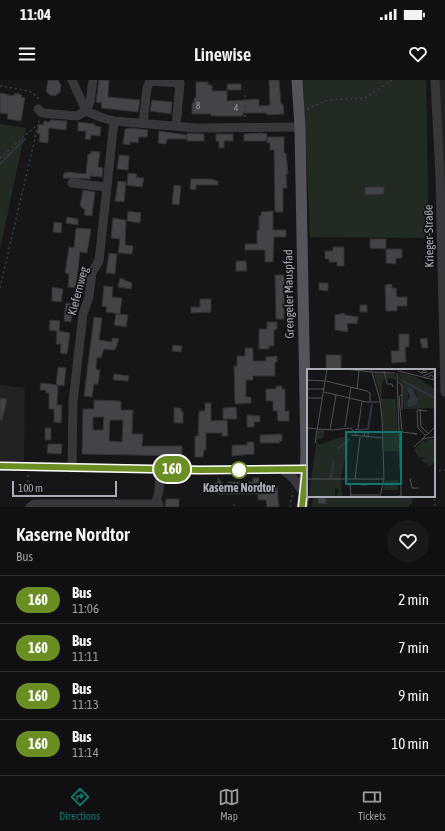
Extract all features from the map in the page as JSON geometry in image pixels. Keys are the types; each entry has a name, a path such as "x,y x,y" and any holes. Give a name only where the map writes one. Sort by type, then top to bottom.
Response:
{"main road":[{"name":"Grengeler Mauspfad","path":"297,80 300,127 306,469 302,507"}],"street":[{"path":"72,80 86,111 114,121 176,126 245,128 300,127"},
{"path":"40,111 77,116 86,111 90,102 93,80"},
{"name":"Krieger-Straße","path":"435,80 440,177 445,392"},
{"path":"143,123 147,88 150,81 180,83 176,126"},
{"name":"Kiefernweg","path":"72,468 73,402 81,330 83,314 89,297 92,272 99,261 114,121"},
{"path":"72,184 106,188"},
{"path":"0,466 160,469 306,469"},
{"path":"29,506 34,504 157,506 160,491 160,469"},
{"path":"282,469 294,479 304,494"}],"path":[{"path":"305,111 328,100 365,98 392,80"},
{"path":"0,86 35,94 39,98 40,111"},
{"path":"245,95 245,128"},
{"path":"0,158 36,125 0,288"},
{"path":"28,467 29,506"},
{"path":"435,471 445,470"}],"shaded area":[{"path":"303,80 426,80 429,238 310,237"},
{"path":"439,80 445,80 445,253"},
{"path":"0,124 26,128 0,249"},
{"path":"0,385 25,388 24,461 0,461"},
{"path":"313,497 412,497 412,504 409,504 409,507 312,507"}],"building":[{"path":"48,80 58,80 61,85 60,92 55,96 50,95 46,91"},
{"path":"99,80 109,80 108,97 140,100 138,112 101,108 102,103 96,102"},
{"path":"269,80 279,80 281,104 283,104 284,114 267,115 266,113 243,113 243,116 211,116 211,114 192,114 192,103 194,103 194,98 196,98 196,82 208,82 208,85 212,85 212,91 227,91 227,101 259,99 259,106 270,105"},
{"path":"227,84 241,84 241,90 227,90"},
{"path":"0,93 14,96 15,93 22,95 21,97 25,98 21,121 7,119 8,114 0,113"},
{"path":"152,100 172,102 171,114 150,111"},
{"path":"50,120 67,121 66,130 49,128 48,143 39,142 40,134 37,133 39,124 43,125 44,121 50,122"},
{"path":"78,122 95,124 95,126 101,127 100,136 91,135 90,140 85,139 86,131 78,131"},
{"path":"131,128 148,130 147,137 139,137 138,143 130,142 130,145 123,144 125,129"},
{"path":"159,131 187,135 187,133 204,134 204,141 167,139 166,144 158,143"},
{"path":"216,134 233,134 233,141 224,141 224,148 219,148 219,141 216,141"},
{"path":"244,134 267,134 267,141 244,141"},
{"path":"267,137 284,137 284,153 286,153 288,174 286,174 287,188 283,188 283,212 275,212 274,150 270,150 270,143 267,143"},
{"path":"91,151 100,152 98,167 103,168 102,177 90,176 90,179 63,178 64,173 68,172 86,174 88,154 90,155"},
{"path":"119,155 129,156 128,170 117,169"},
{"path":"128,173 137,174 136,177 144,178 142,187 127,185"},
{"path":"191,179 210,179 218,181 218,185 196,185 196,190 190,189"},
{"path":"118,181 126,182 124,202 115,201"},
{"path":"174,185 181,186 179,205 172,204"},
{"path":"365,187 384,187 384,194 365,195"},
{"path":"83,190 95,192 92,216 84,215 85,210 80,206"},
{"path":"128,211 141,213 140,223 127,221"},
{"path":"273,211 273,230 286,230 286,237 274,237 273,262 265,262 265,250 245,250 245,244 257,244 259,216 261,216 261,212"},
{"path":"67,217 78,219 78,225 66,223"},
{"path":"113,218 126,220 125,245 133,246 132,254 118,253 120,239 111,238"},
{"path":"54,222 62,223 61,233 53,232"},
{"path":"76,228 91,229 87,253 80,252 76,288 68,287 69,274 65,273 69,247 74,248"},
{"path":"370,239 386,239 386,249 370,248"},
{"path":"333,247 344,247 344,266 337,266 337,262 329,262 329,259 325,259 325,251 333,251"},
{"path":"386,249 402,249 402,258 396,258 396,264 386,263"},
{"path":"109,253 117,254 115,274 106,273"},
{"path":"236,261 246,261 247,271 236,271"},
{"path":"275,275 284,275 284,319 276,319"},
{"path":"120,278 132,283 131,289 118,287"},
{"path":"319,283 328,283 328,291 319,290"},
{"path":"392,284 392,288 396,288 397,297 407,297 407,306 397,306 397,311 386,311 385,285"},
{"path":"104,286 113,287 112,297 122,298 120,314 106,312 107,307 102,306"},
{"path":"52,287 63,289 61,302 52,301"},
{"path":"200,299 211,299 211,312 191,313 191,307 200,307"},
{"path":"66,303 73,304 71,322 64,321"},
{"path":"360,305 367,305 367,312 360,312"},
{"path":"344,313 345,315 358,317 357,324 347,323 348,332 335,330 335,315"},
{"path":"116,314 128,315 126,327 114,325"},
{"path":"94,317 102,318 99,340 112,342 112,338 119,339 115,350 104,349 101,358 97,357 96,369 100,370 98,384 94,384 92,397 84,396"},
{"path":"50,320 60,321 59,331 70,333 67,354 60,353 61,344 56,344 57,331 49,330"},
{"path":"267,322 277,322 277,329 274,330 274,346 269,346 269,349 259,349 259,329 267,329"},
{"path":"399,334 409,334 409,347 405,347 406,362 392,363 391,351 399,351"},
{"path":"427,338 428,348 422,348 420,339"},
{"path":"173,345 182,346 181,352 172,351"},
{"path":"245,348 253,348 253,361 266,361 266,357 277,356 277,362 275,362 275,376 253,376 253,380 246,380 246,397 251,397 251,403 235,404 234,366 237,366 237,356 245,356"},
{"path":"326,355 341,355 341,369 326,369"},
{"path":"58,367 66,368 64,386 56,385"},
{"path":"114,374 129,376 128,381 113,380"},
{"path":"41,383 58,385 57,405 62,405 61,423 54,422 54,409 49,409 49,393 46,393 46,390 40,390"},
{"path":"276,386 282,386 282,389 285,389 285,411 289,411 289,421 278,421 277,411 273,411 273,401 266,401 266,389 276,389"},
{"path":"0,398 7,399 2,420 0,420"},
{"path":"94,400 121,401 121,410 133,410 132,434 143,434 142,446 182,446 182,456 82,454 83,409 94,409","holes":["93,417 104,417 103,430 93,430","110,420 123,420 122,442 109,441"]},
{"path":"205,403 211,403 211,421 227,420 228,436 222,436 222,433 206,433 206,450 204,450 203,457 195,457 195,436 198,436 199,411 205,411"},
{"path":"236,407 237,419 223,419 223,408"},
{"path":"174,408 181,408 181,411 183,411 183,423 174,423"},
{"path":"247,415 260,416 260,422 254,422 254,427 247,427"},
{"path":"45,428 51,428 51,440 45,440"},
{"path":"282,434 282,441 279,441 280,443 260,443 260,435"},
{"path":"247,442 254,442 254,454 232,456 232,445 247,445"},
{"path":"48,444 62,444 61,454 47,453"},
{"path":"218,478 224,486 228,482 240,482 243,486 247,482 253,482 253,478 259,478 259,494 270,493 270,487 277,487 279,507 267,507 266,500 258,500 258,494 218,494 218,489 214,489 214,483 218,483"},
{"path":"318,497 326,497 326,504 318,503"},
{"path":"166,499 179,499 179,507 165,507"}],"waterway":[{"path":"0,164 25,139"}],"bus line":[{"name":"160","path":"0,466 200,470 306,469 302,507"}],"place":[{"name":"Kaserne Nordtor","path":"239,470"}]}
